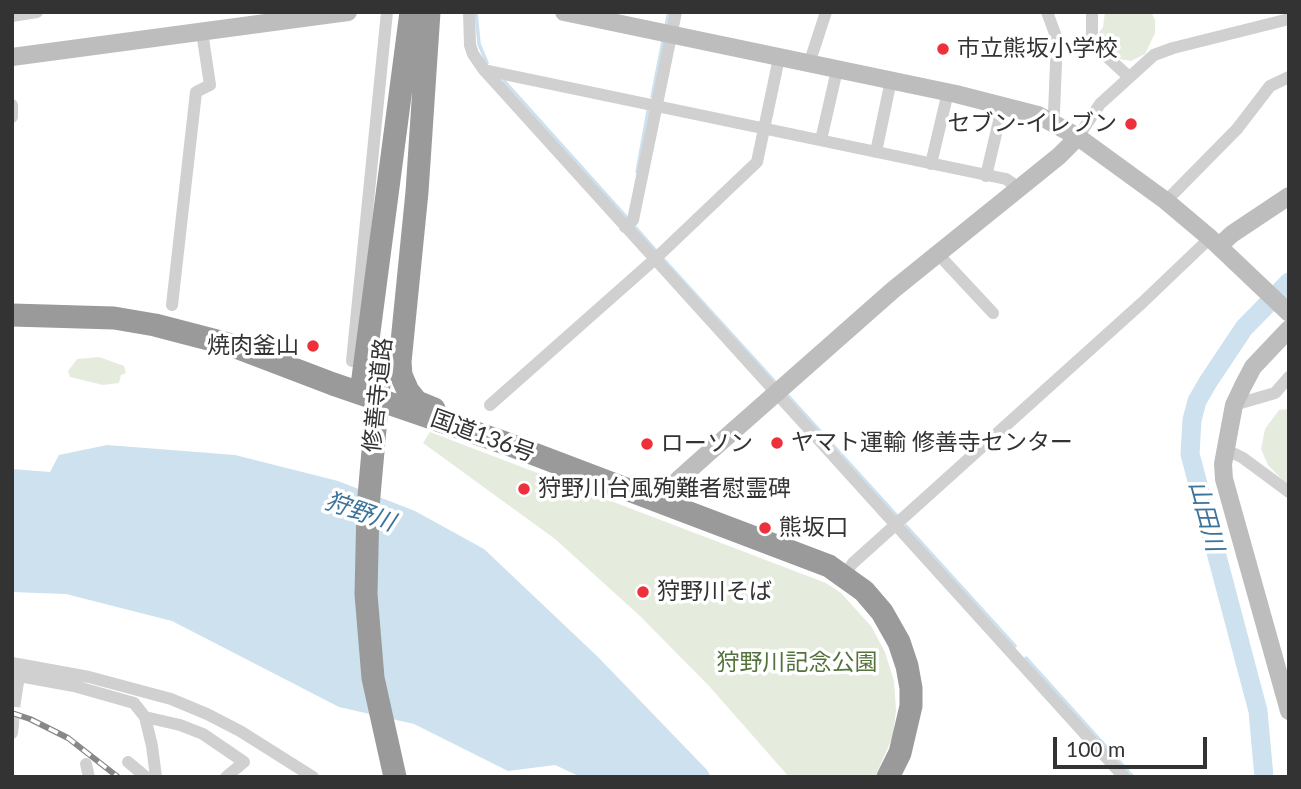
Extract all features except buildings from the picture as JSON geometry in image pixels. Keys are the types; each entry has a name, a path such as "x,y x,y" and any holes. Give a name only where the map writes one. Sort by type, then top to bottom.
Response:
{"highway":[{"path":"400,362 391,386 371,397 360,357 371,328 411,12"},
{"name":"修善寺道路","path":"395,777 373,678 368,632 366,551 380,373 418,12"},
{"path":"429,12 417,192 400,362 404,384 417,402 481,426 505,443"},
{"name":"国道136号","path":"12,315 114,318 167,327 228,344 505,443 829,566 864,592 882,612 899,642 907,666 911,706 900,753 888,777"}],"main road":[{"path":"12,57 348,12"},
{"path":"564,12 1003,104 1051,121 1078,137 1166,201 1215,242 1289,313"},
{"path":"665,504 678,480 937,253 1059,156 1078,137"},
{"path":"1215,242 1232,234 1289,196"},
{"path":"1289,329 1253,367 1234,405 1225,449 1224,479 1289,711"}],"street":[{"path":"12,16 37,12"},
{"path":"360,357 370,257 365,238 387,12"},
{"path":"469,12 470,45 485,71 1124,777"},
{"path":"625,227 633,220 676,12"},
{"path":"809,64 826,12"},
{"path":"1047,12 1057,39 1054,112 1051,121"},
{"path":"1092,12 1092,43 1129,77"},
{"path":"1078,137 1100,104 1162,52 1289,19"},
{"path":"172,305 196,92 209,85 202,32"},
{"path":"490,405 655,259 757,162 779,58"},
{"path":"821,140 837,69"},
{"path":"485,71 1006,179 1019,188"},
{"path":"1166,201 1237,129 1270,86 1289,77"},
{"path":"876,152 891,80"},
{"path":"931,164 948,92"},
{"path":"986,176 1003,104"},
{"path":"12,105 12,117"},
{"path":"844,575 853,563 1143,302 1215,242"},
{"path":"937,253 993,313"},
{"path":"1234,405 1275,393 1289,377"},
{"path":"1225,449 1243,458 1289,492"},
{"path":"12,663 89,677 171,699 229,726 313,777"},
{"path":"15,701 15,675 74,686 134,703 145,717 156,777"},
{"path":"145,717 180,724 203,734 244,762 226,777"},
{"path":"12,733 13,725"},
{"path":"128,762 146,777"}],"green space":[{"path":"1105,12 1151,12 1155,20 1155,33 1145,54 1131,61 1120,59 1099,42 1097,35 1103,27"},
{"path":"99,357 124,366 126,373 121,375 119,383 103,385 70,377 68,371 77,359"},
{"path":"1289,409 1289,487 1268,465 1261,449 1265,429 1279,410"},
{"name":"狩野川記念公園","path":"430,432 826,583 841,593 871,626 885,652 894,681 896,710 893,736 875,777 789,777 709,686 640,616 555,539 423,443"}],"water":[{"name":"狩野川","path":"107,445 235,455 338,481 415,511 484,549 598,657 711,777 581,777 555,765 508,771 414,724 339,707 172,621 66,594 12,592 12,469 50,472 59,455"}],"waterway":[{"path":"476,12 479,44 487,63"},
{"path":"666,25 669,12"},
{"path":"652,97 663,41"},
{"path":"504,81 627,218"},
{"path":"637,172 648,111"},
{"path":"634,226 656,251"},
{"path":"664,260 775,382"},
{"name":"山田川","path":"1264,777 1258,711 1190,454 1192,420 1197,401 1244,328 1289,282"},
{"path":"788,396 897,516"},
{"path":"906,526 1015,646"},
{"path":"1026,658 1133,777"}],"tunnel":[{"path":"13,725 15,701"}],"railway":[{"path":"12,713 68,738 118,777"}],"place":[{"name":"市立熊坂小学校","path":"943,49"},
{"name":"セブン-イレブン","path":"1131,124"},
{"name":"焼肉釜山","path":"313,346"},
{"name":"ヤマト運輸 修善寺センター","path":"777,443"},
{"name":"ローソン","path":"647,444"},
{"name":"狩野川台風殉難者慰霊碑","path":"524,489"},
{"name":"熊坂口","path":"765,528"},
{"name":"狩野川そば","path":"643,592"}]}
